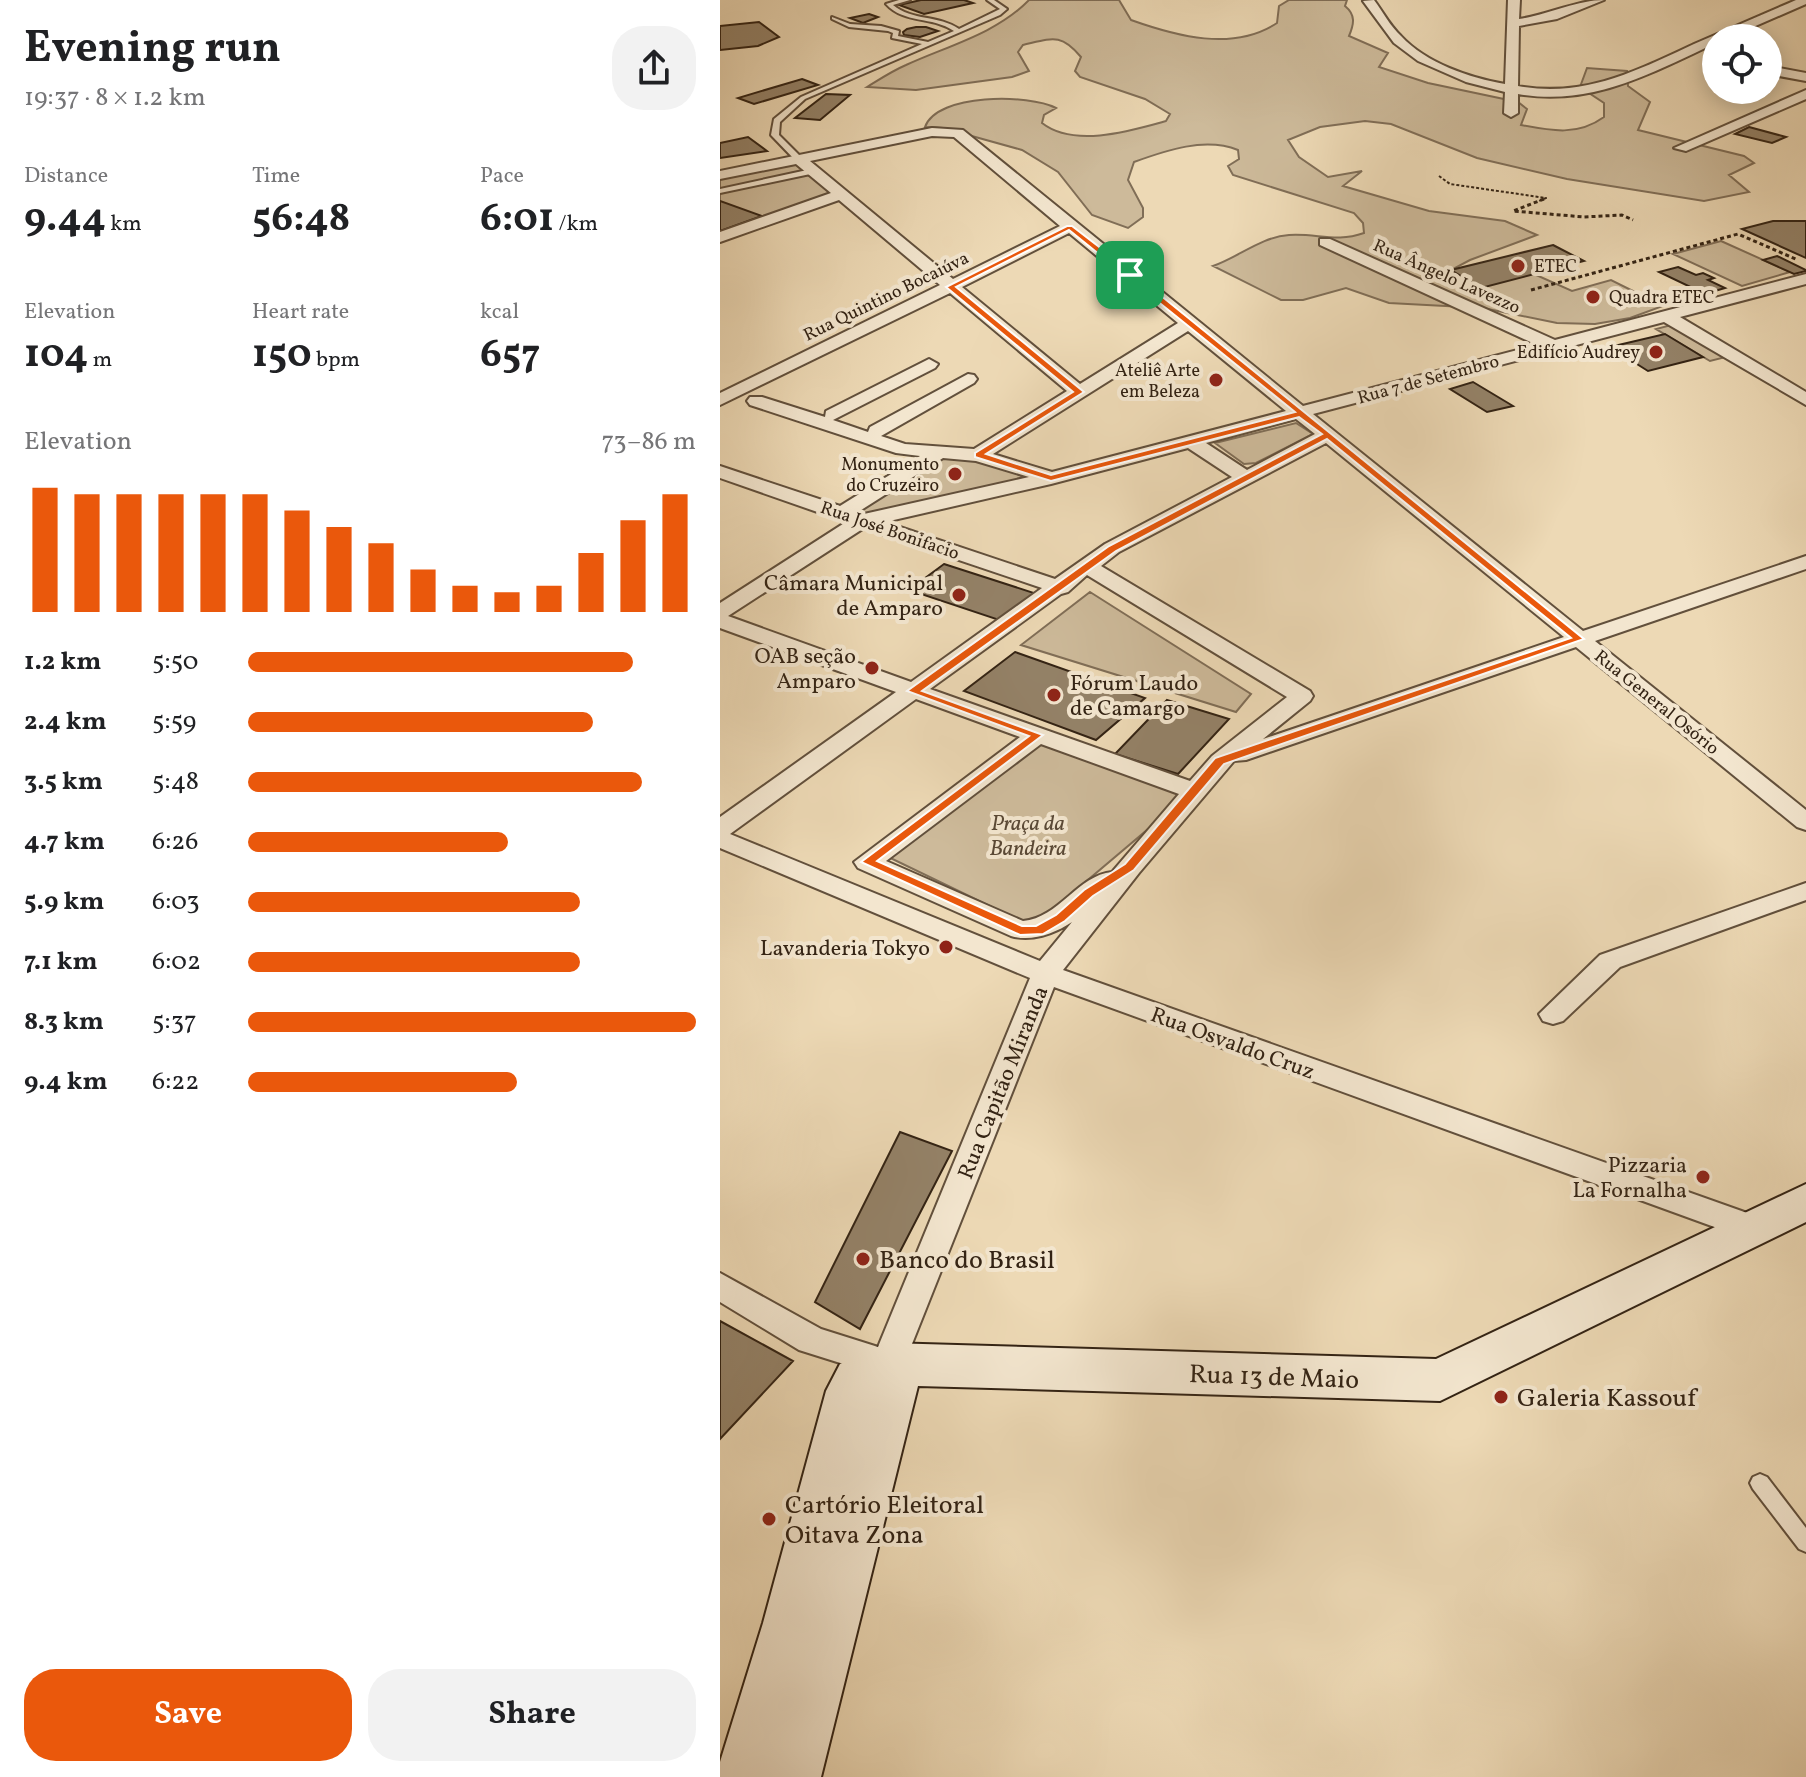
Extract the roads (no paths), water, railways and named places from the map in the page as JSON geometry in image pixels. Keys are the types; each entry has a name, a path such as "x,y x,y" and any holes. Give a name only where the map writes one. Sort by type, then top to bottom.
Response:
{"street":[{"path":"1511,113 1514,0"},
{"path":"1513,24 1553,17 1598,0"},
{"path":"1750,24 1806,0"},
{"path":"1369,1 1402,45 1450,72 1512,90 1580,93 1603,88 1702,45"},
{"path":"1678,55 1702,59"},
{"path":"1782,73 1806,77"},
{"path":"1681,148 1806,94"},
{"name":"Rua General Osório","path":"799,159 948,130 958,133 1806,822"},
{"path":"720,175 799,159 1079,392"},
{"path":"720,237 840,195"},
{"name":"Rua Quintino Bocaiúva","path":"720,400 753,394 950,287 1070,227"},
{"name":"Rua Ângelo Lavezzo","path":"1325,242 1552,345"},
{"name":"Rua 7 de Setembro","path":"851,517 1051,478 1806,279"},
{"path":"1668,317 1806,400"},
{"path":"978,455 1191,322"},
{"path":"832,415 922,362 968,379 877,431"},
{"path":"753,394 832,415 938,453"},
{"path":"753,394 903,449 978,455 1051,478"},
{"path":"720,829 1061,588 1112,548 1328,435"},
{"path":"1191,441 1246,478"},
{"path":"720,612 938,453"},
{"name":"Rua José Bonifacio","path":"720,472 1061,588"},
{"path":"1220,761 1806,562"},
{"name":"Rua Capitão Miranda","path":"791,1777 893,1387 888,1364 1045,974 1220,761 1302,696 1088,567"},
{"path":"720,621 1193,791"},
{"path":"1038,735 867,862 1020,930 1038,931 1061,918 1088,893 1130,867"},
{"name":"Rua Osvaldo Cruz","path":"720,839 1045,974 1753,1228"},
{"path":"1553,1014 1610,961 1806,891"},
{"name":"Rua 13 de Maio","path":"720,1286 811,1340 888,1364 1440,1380 1806,1202"},
{"path":"745,1777 791,1623 851,1391 858,1379 888,1364"}],"lane":[{"path":"907,0 889,4 897,11 947,24 958,31"},
{"path":"799,159 775,135 777,121 788,108 846,78 1004,9 990,0"},
{"path":"968,17 998,3"},
{"path":"834,18 846,25 890,28 897,32 894,37 927,43"},
{"path":"947,24 956,21"},
{"path":"720,191 812,171"},
{"path":"1760,1483 1806,1543"}],"place":[{"name":"ETEC","path":"1518,266"},
{"name":"Quadra ETEC","path":"1593,297"},
{"name":"Edifício Audrey","path":"1656,352"},
{"name":"Ateliê Arte em Beleza","path":"1216,380"},
{"name":"Monumento do Cruzeiro","path":"955,474"},
{"name":"Câmara Municipal de Amparo","path":"959,595"},
{"name":"OAB seção Amparo","path":"872,668"},
{"name":"Fórum Laudo de Camargo","path":"1054,695"},
{"name":"Lavanderia Tokyo","path":"946,947"},
{"name":"Pizzaria La Fornalha","path":"1703,1177"},
{"name":"Banco do Brasil","path":"863,1259"},
{"name":"Galeria Kassouf","path":"1501,1397"},
{"name":"Cartório Eleitoral Oitava Zona","path":"769,1519"}],"park label":[{"name":"Praça da Bandeira","path":"1028,834"}]}
